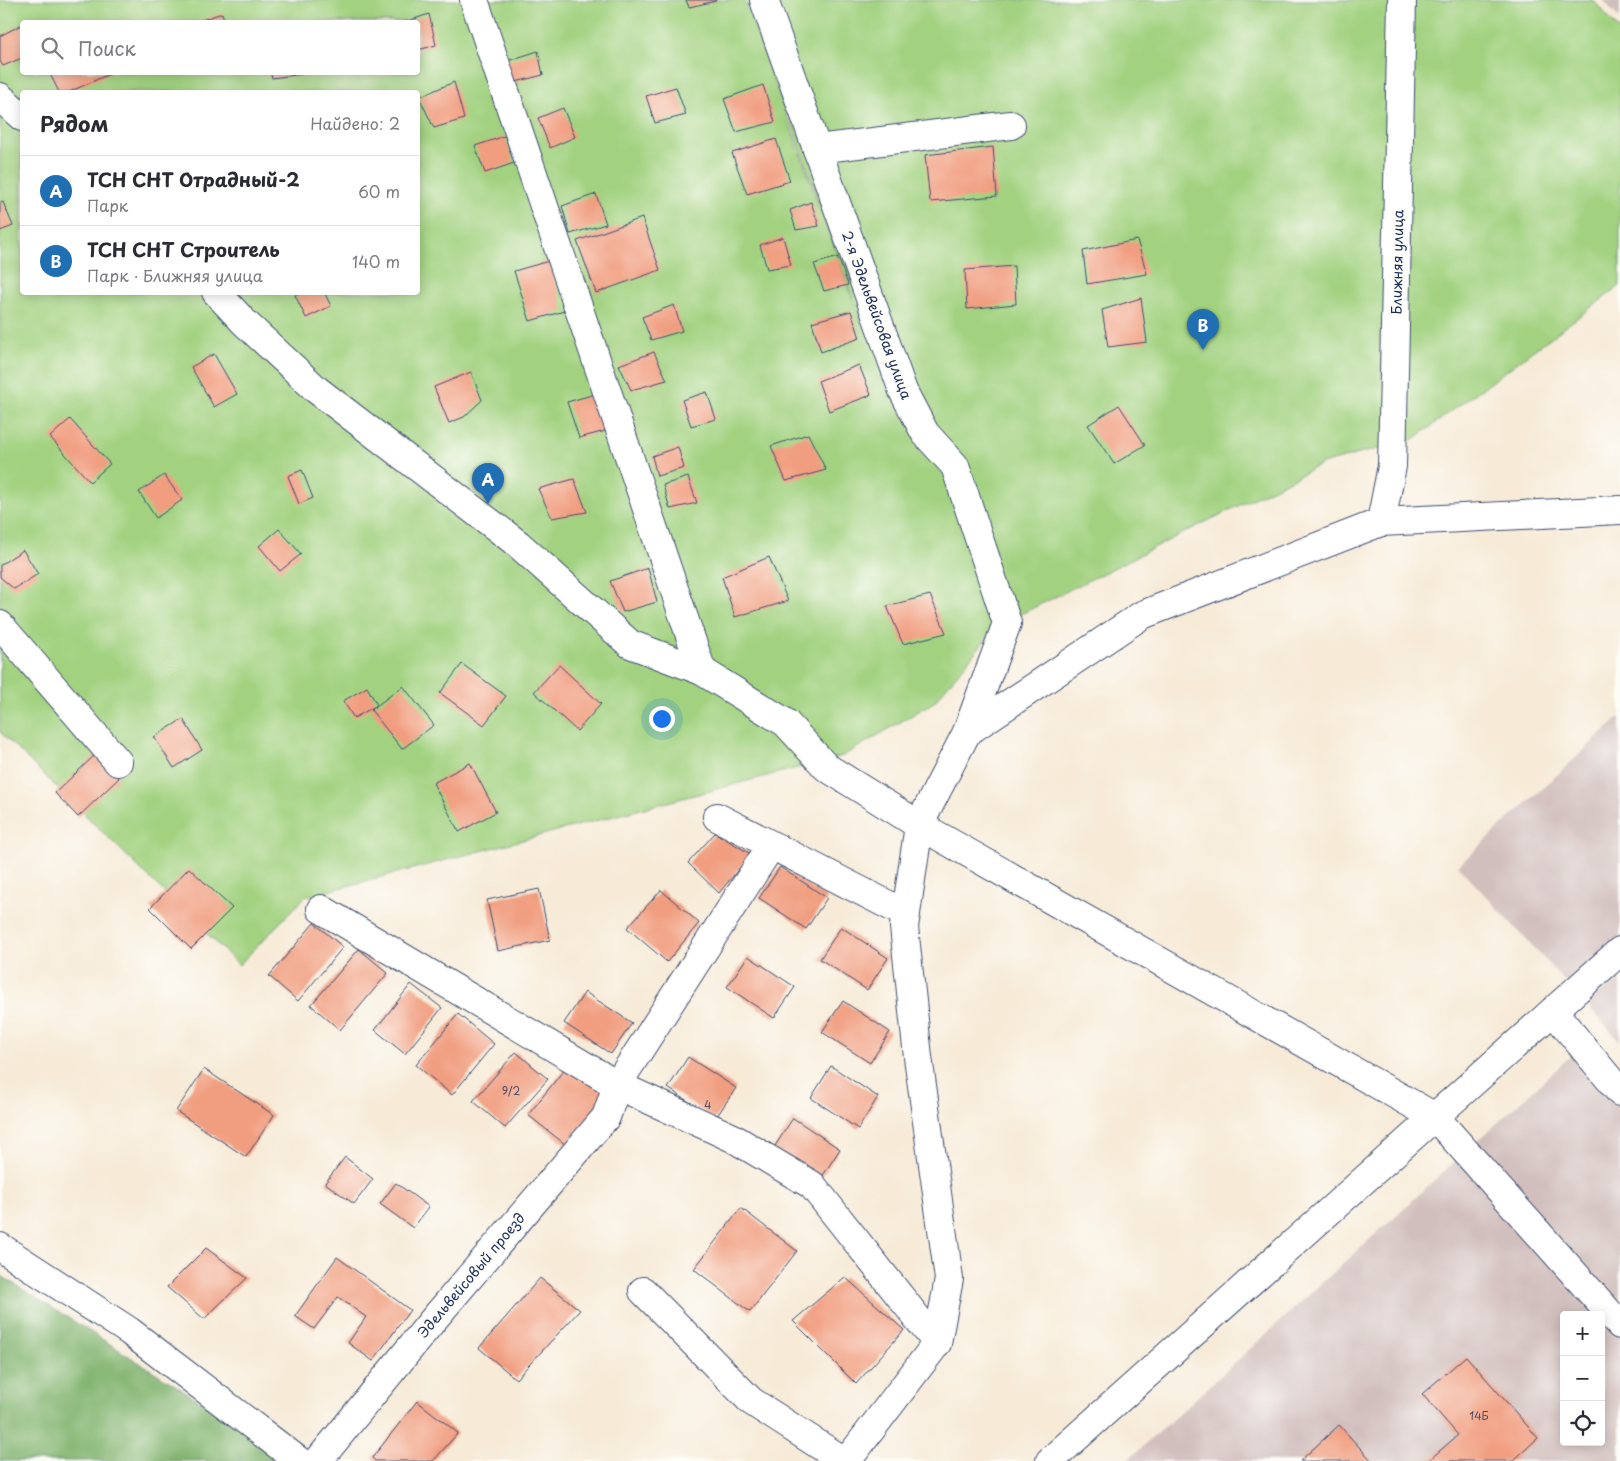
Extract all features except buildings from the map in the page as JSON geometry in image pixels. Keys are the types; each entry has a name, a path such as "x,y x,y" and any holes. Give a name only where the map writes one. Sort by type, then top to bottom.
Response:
{"street":[{"path":"474,0 702,671"},
{"name":"2-я Эдельвейсовая улица","path":"764,0 903,392 925,433 955,466 1007,623 967,732 919,826 904,927 918,1057 950,1279 937,1343"},
{"name":"Ближняя улица","path":"1381,522 1392,466 1402,0"},
{"path":"0,97 20,115"},
{"path":"817,149 1011,125"},
{"path":"219,295 244,322 317,390 518,544 630,644 702,671 786,723 826,767 919,826 1435,1117 1620,1325"},
{"path":"967,732 1142,616 1381,522 1620,510"},
{"path":"0,625 118,762"},
{"path":"717,817 906,914"},
{"name":"Эдельвейсовый проезд","path":"318,1461 433,1320 606,1117 617,1085 771,846"},
{"path":"321,909 617,1085 733,1138 812,1185 937,1343 845,1461 751,1401 643,1291"},
{"path":"1050,1461 1620,951"},
{"path":"1553,1012 1620,1092"},
{"path":"0,1247 129,1331 299,1461"}],"shaded area":[{"path":"1603,0 1620,0 1620,19"},
{"path":"1620,717 1620,1041 1458,866"},
{"path":"1585,1043 1620,1081 1620,1461 1127,1461"}],"green space":[{"path":"0,0 745,0 861,322 749,0 1593,0 1620,31 1620,286 1414,439 1322,464 997,626 934,702 843,756 305,897 239,965 0,732"},
{"path":"0,1275 296,1461 0,1461"}],"place":[{"name":"ТСН СНТ Строитель","path":"1203,350"},
{"name":"ТСН СНТ Отрадный-2","path":"488,504"}]}
